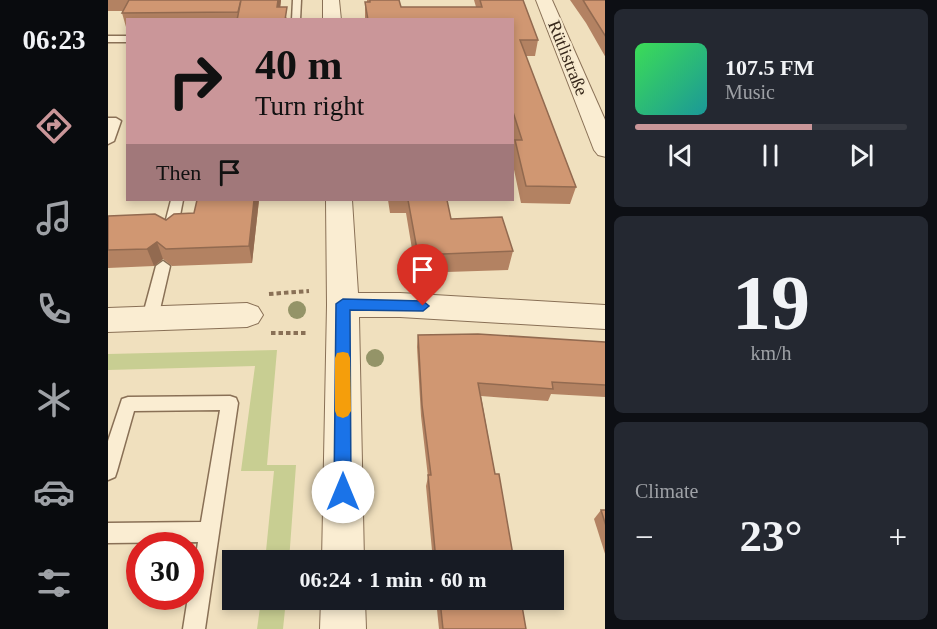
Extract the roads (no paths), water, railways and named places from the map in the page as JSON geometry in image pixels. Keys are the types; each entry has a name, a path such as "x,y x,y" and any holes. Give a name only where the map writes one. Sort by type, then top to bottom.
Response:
{"street":[{"path":"331,0 332,18"},
{"name":"Rütlistraße","path":"544,0 605,148"},
{"path":"339,201 343,309 343,550"},
{"path":"343,309 400,305 605,317"},
{"path":"108,320 247,315"},
{"path":"343,610 343,629"}],"lane":[{"path":"296,18 297,0"},
{"path":"108,39 126,39"},
{"path":"108,121 116,121 108,141"},
{"path":"170,231 177,201"},
{"path":"150,318 163,266"},
{"path":"108,471 128,404 230,402 194,629"},
{"path":"108,533 210,532"}]}
